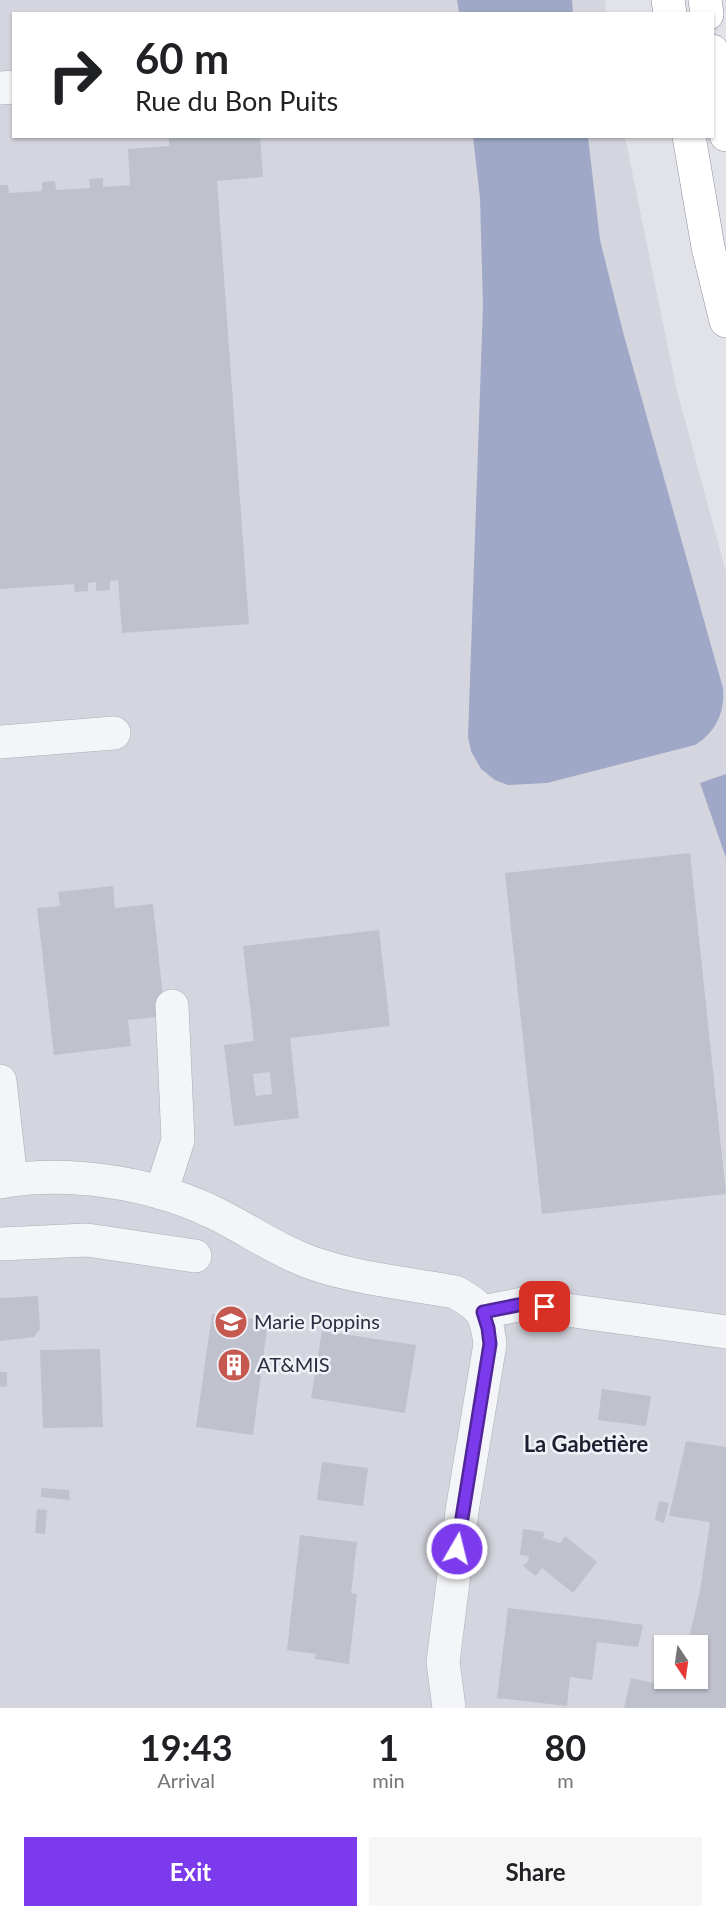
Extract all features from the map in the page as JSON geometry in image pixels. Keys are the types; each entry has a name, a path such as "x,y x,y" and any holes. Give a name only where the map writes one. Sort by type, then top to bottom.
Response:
{"highway":[{"path":"714,63 726,135"},
{"path":"690,138 708,248 726,321"}],"street":[{"path":"0,742 114,733"},
{"path":"160,1193 178,1140 172,1006"},
{"path":"0,1081 6,1181 70,1177 117,1183 160,1193 210,1210 295,1257 335,1270 455,1292 472,1301 483,1312 490,1344 462,1511 443,1662 449,1708"},
{"path":"0,1244 87,1240 195,1256"},
{"path":"483,1312 523,1304 726,1332"}],"shaded area":[{"path":"0,0 605,0 606,12 12,12 12,138 625,138 676,387 726,572 726,1708 0,1708"}],"water":[{"path":"457,0 572,0 573,12 459,12"},
{"path":"473,138 588,138 600,240 623,332 723,688 718,721 709,734 695,745 547,783 508,785 495,780 481,769 471,751 468,737 483,305 480,198"},
{"path":"726,774 726,858 700,783"}],"building":[{"path":"169,138 260,138 263,177 217,181 249,624 122,633 118,580 110,581 110,590 96,591 96,582 88,583 88,591 75,592 74,584 0,589 0,185 8,185 9,193 42,191 42,182 55,181 56,190 90,188 89,179 103,178 103,187 130,185 128,149 169,146"},
{"path":"690,853 726,1194 542,1214 505,873"},
{"path":"113,886 115,908 153,904 165,1016 128,1020 131,1046 54,1055 37,908 60,906 58,892"},
{"path":"379,930 390,1026 290,1038 299,1118 234,1126 224,1045 254,1041 243,946","holes":["270,1072 272,1094 256,1096 253,1074"]},
{"path":"38,1296 40,1329 34,1337 0,1341 0,1298"},
{"name":"AT&MIS","path":"212,1314 268,1321 253,1435 196,1427"},
{"path":"322,1331 416,1345 405,1413 311,1398"},
{"path":"100,1349 103,1427 43,1428 40,1350"},
{"path":"0,1372 7,1372 7,1386 0,1387"},
{"path":"602,1389 651,1396 646,1426 598,1420"},
{"path":"686,1441 726,1447 726,1708 624,1708 631,1678 654,1683 654,1689 708,1689 708,1635 690,1635 700,1591 710,1522 669,1516"},
{"path":"322,1462 368,1468 363,1506 317,1500"},
{"path":"41,1488 69,1490 70,1500 41,1497"},
{"path":"659,1501 669,1503 664,1523 655,1520"},
{"path":"37,1509 47,1510 45,1534 35,1533"},
{"path":"523,1529 544,1532 543,1538 560,1543 565,1536 597,1562 573,1593 542,1568 536,1576 523,1566 529,1556 520,1555"},
{"path":"300,1535 357,1542 351,1593 357,1594 349,1664 315,1659 316,1654 287,1650"},
{"path":"508,1608 643,1625 638,1647 597,1642 592,1680 570,1677 567,1706 497,1698"}],"place":[{"name":"Marie Poppins","path":"231,1322"},
{"name":"AT&MIS","path":"234,1365"}],"district":[{"name":"La Gabetière","path":"586,1444"}],"route":[{"path":"457,1549 490,1344 483,1312 523,1304 545,1307"}]}
